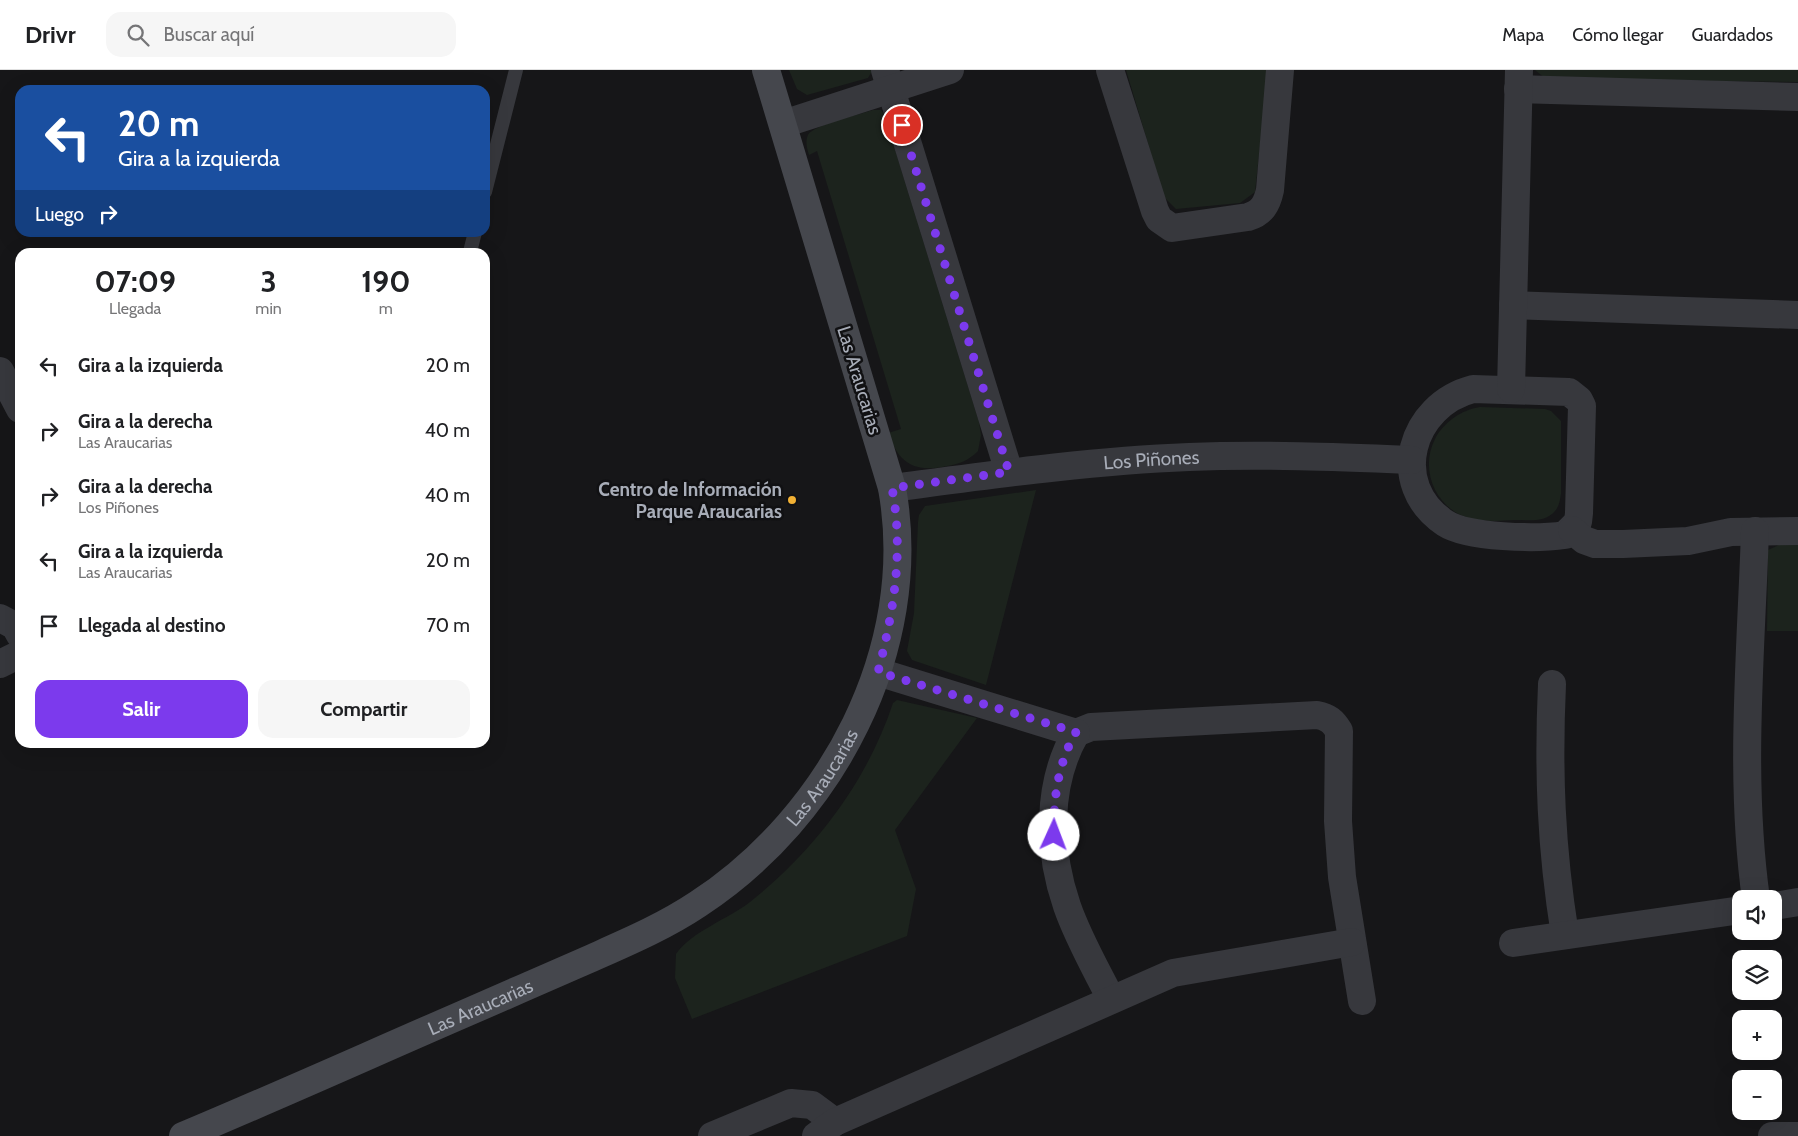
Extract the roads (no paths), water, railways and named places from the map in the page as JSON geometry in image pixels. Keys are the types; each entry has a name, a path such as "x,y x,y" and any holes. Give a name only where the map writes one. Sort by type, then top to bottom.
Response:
{"street":[{"name":"Las Araucarias","path":"183,1136 638,938 699,904 751,864 778,837 814,794 849,736 878,672 888,633 897,582 898,536 892,488 766,70"},
{"path":"783,124 888,79 950,70"},
{"path":"1110,70 1158,219 1172,228 1248,217 1256,214 1263,208 1270,190 1280,70"},
{"path":"888,79 1009,472"},
{"path":"1511,389 1518,80 1798,97"},
{"path":"1513,305 1798,314"},
{"path":"0,372 15,400"},
{"path":"1473,389 1511,389 1569,392 1579,400 1582,406 1578,522 1565,535 1482,534 1455,528 1436,515 1421,497 1413,473 1412,460 1416,437 1437,407 1448,398 1473,389"},
{"path":"0,400 15,407"},
{"name":"Los Piñones","path":"892,488 1009,472 1187,457 1281,456 1412,460"},
{"path":"1572,530 1584,540 1590,542 1624,544 1688,542 1731,532 1798,531"},
{"path":"1755,531 1748,808 1755,890"},
{"path":"0,618 15,626"},
{"path":"0,664 15,656"},
{"path":"878,672 1076,732 1091,727 1317,715 1334,722 1339,731 1340,742 1339,830 1342,877 1362,1001"},
{"path":"1552,684 1549,744 1550,804 1555,870 1565,935"},
{"path":"1076,732 1068,746 1056,792 1054,849 1059,879 1068,908 1111,999"},
{"path":"1782,905 1798,902"},
{"path":"1513,943 1732,911"},
{"path":"712,1136 791,1102 812,1105 826,1129 1111,999 1173,973 1352,942"},
{"path":"1772,1136 1798,1136"}],"lane":[{"path":"490,172 516,70"}],"place":[{"name":"Centro de Información Parque Araucarias","path":"792,500"}]}
